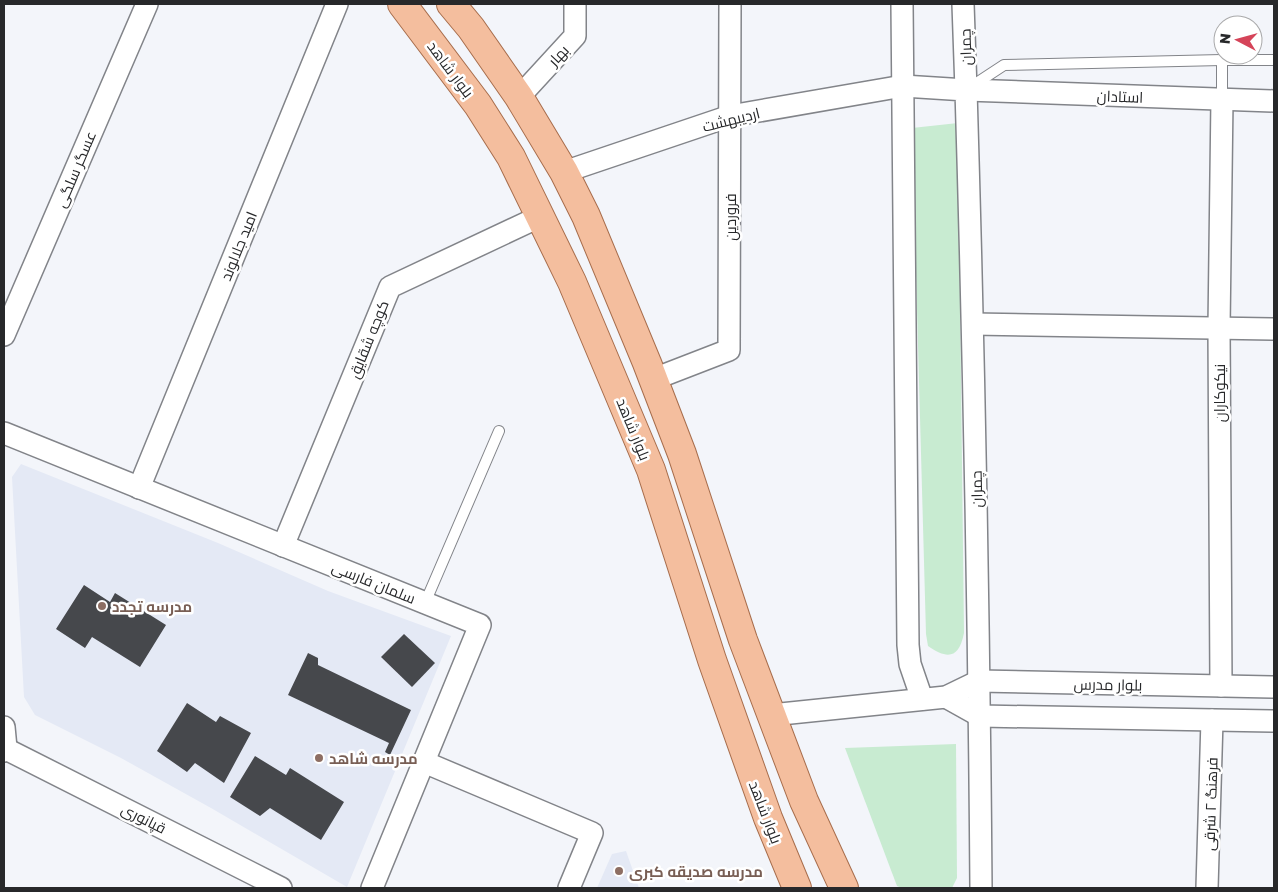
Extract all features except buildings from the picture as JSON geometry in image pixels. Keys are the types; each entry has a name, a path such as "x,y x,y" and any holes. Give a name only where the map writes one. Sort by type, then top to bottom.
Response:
{"main road":[{"name":"بلوار شاهد","path":"402,4 478,105 511,157 572,282 651,470 715,670 768,818 797,888"},
{"path":"451,4 471,28 519,97 564,172 590,224 654,379 682,454 743,640 771,715 804,801 844,888"}],"street":[{"name":"عسگر سلگی","path":"4,335 147,4"},
{"name":"امید جلالوند","path":"138,488 337,4"},
{"name":"بهار","path":"519,97 575,36 575,4"},
{"name":"فروردین","path":"654,379 730,350 730,4"},
{"path":"902,4 908,645 910,664 922,699"},
{"name":"چمران","path":"963,4 973,324 982,888"},
{"name":"اردیبهشت","path":"564,172 730,116 903,86"},
{"path":"903,86 966,90"},
{"name":"استادان","path":"966,90 1274,101"},
{"name":"نیکوکاران","path":"1221,686 1219,328 1222,99"},
{"name":"کوچه شقایق","path":"283,546 390,287 541,216"},
{"path":"973,324 1274,329"},
{"name":"سلمان فارسی","path":"4,433 480,625 372,888"},
{"name":"بلوار مدرس","path":"771,715 946,696 979,681 1274,687"},
{"path":"946,696 980,716 1274,721"},
{"name":"فرهنگ ۲ شرقی","path":"1207,888 1212,720"},
{"path":"4,727 4,749"},
{"name":"قپانوری","path":"4,749 281,888"},
{"path":"424,762 592,833 569,888"}],"lane":[{"path":"966,90 1004,65 1213,60"},
{"path":"1222,65 1222,99"},
{"path":"425,603 499,431"}],"shaded area":[{"path":"21,464 218,543 328,591 451,636 347,887 121,758 35,715 24,697 12,477"},
{"name":"مدرسه صدیقه کبری","path":"626,851 639,888 597,888 612,854"}],"green space":[{"path":"958,123 964,633 956,652 947,655 928,646 926,634 912,128"},
{"path":"956,744 957,878 952,888 902,888 897,886 845,748"}],"place":[{"name":"مدرسه تجدد","path":"102,606"},
{"name":"مدرسه شاهد","path":"319,758"},
{"name":"مدرسه صدیقه کبری","path":"619,871"}]}
